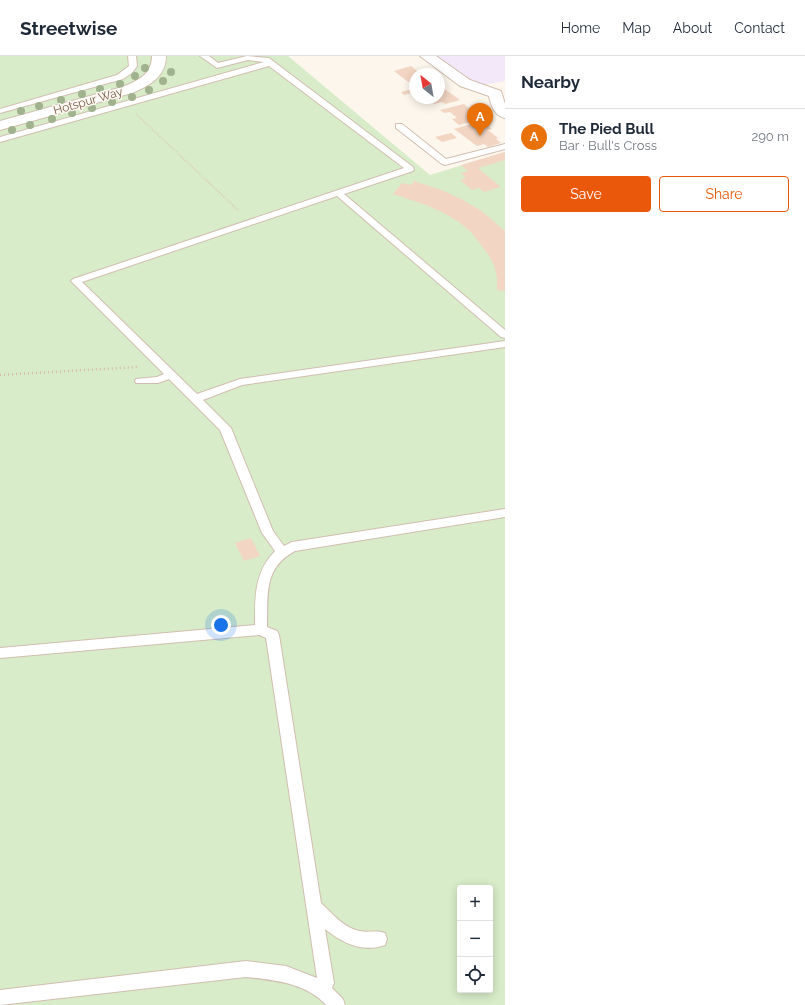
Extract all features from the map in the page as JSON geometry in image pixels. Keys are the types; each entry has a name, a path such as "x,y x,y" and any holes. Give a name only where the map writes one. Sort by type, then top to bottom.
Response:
{"street":[{"name":"Hotspur Way","path":"0,126 139,86 154,74 158,67 159,56"},
{"path":"427,56 465,83 501,93 498,105 505,114"}],"lane":[{"path":"0,111 120,77 128,73 134,66 135,62 132,56"},
{"path":"204,56 217,66 247,57 266,60 410,169 76,281 225,428 268,533 281,551"},
{"path":"0,140 270,63"},
{"path":"399,126 445,162 505,146"},
{"path":"338,193 505,335"},
{"path":"319,200 327,207"},
{"path":"196,399 240,382 505,344"},
{"path":"140,381 158,380 170,375"},
{"path":"261,630 263,582 268,565 281,551 292,546 505,513"},
{"path":"0,653 261,630 272,635 316,908 326,982 323,990"},
{"path":"316,908 333,926 352,936 366,940 379,939"},
{"path":"0,998 246,969 268,970 300,978 323,990 337,1005"}],"path":[{"path":"125,104 251,222"},
{"path":"0,375 136,366 140,381"}],"shaded area":[{"path":"434,56 505,56 505,81 482,85 470,82"}],"green space":[{"path":"0,56 288,56 430,175 505,152 505,1005 0,1005"}],"building":[{"path":"411,66 414,68 409,68 408,82 394,71"},
{"path":"445,89 460,100 445,104"},
{"path":"409,90 409,94 404,95 401,92"},
{"path":"464,104 482,119 459,125 452,119 457,118 450,112 444,113 440,110"},
{"path":"485,120 491,125 488,126 492,129 488,130 498,138 496,139 501,143 488,147 484,144 477,146 454,129"},
{"path":"451,133 457,138 442,142 435,137"},
{"path":"505,152 505,160 478,168 501,187 484,192 479,188 472,190 460,180 466,178 461,173 468,171 461,165"},
{"path":"414,181 444,191 463,200 483,212 505,231 505,291 497,290 497,277 494,265 488,254 471,232 459,222 442,212 393,194 402,183 412,185"},
{"path":"251,538 260,556 244,561 235,543"}],"place":[{"name":"The Pied Bull","path":"480,136"}]}
